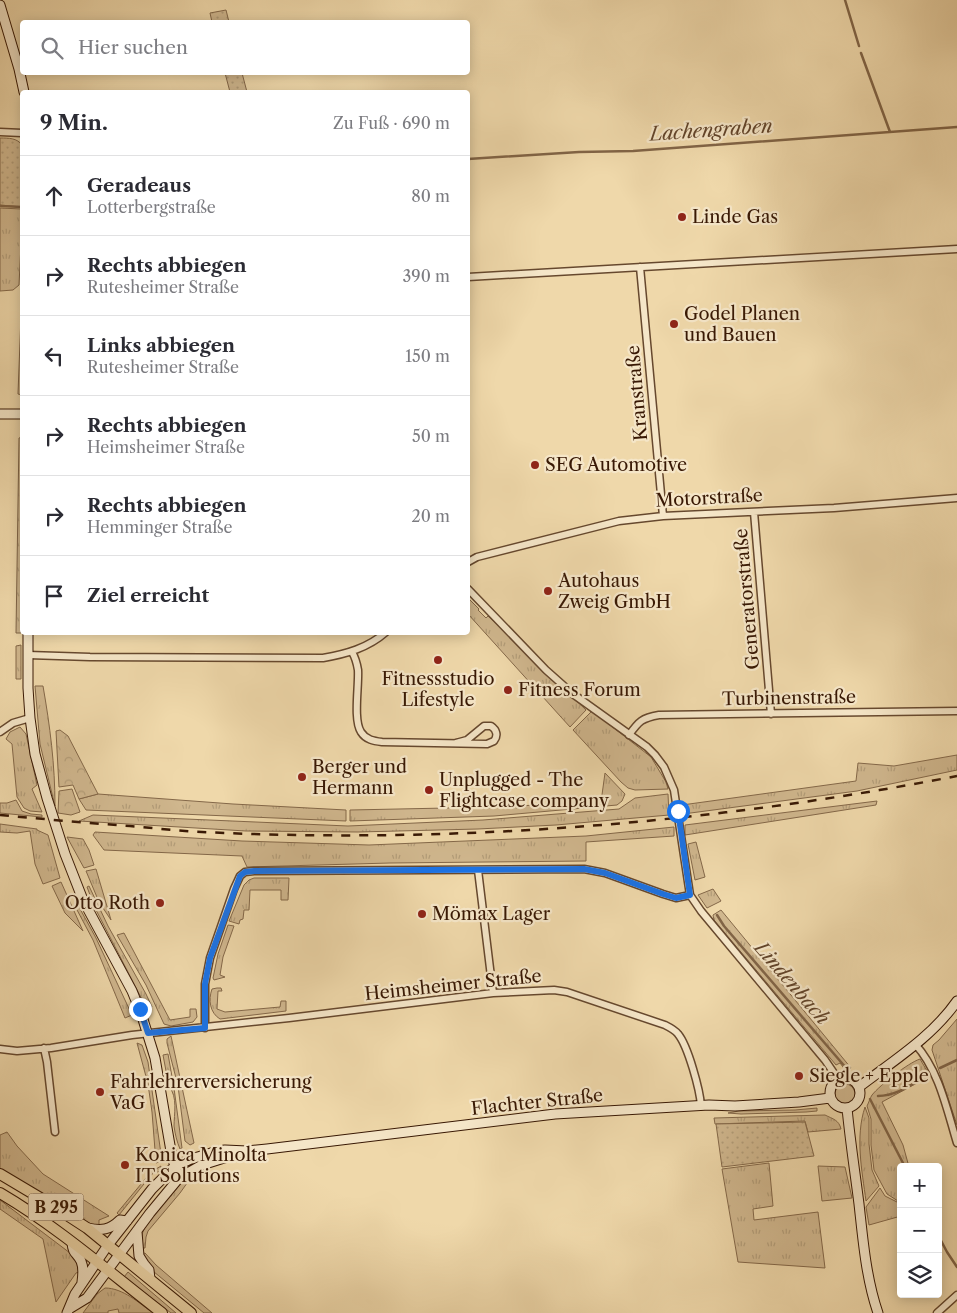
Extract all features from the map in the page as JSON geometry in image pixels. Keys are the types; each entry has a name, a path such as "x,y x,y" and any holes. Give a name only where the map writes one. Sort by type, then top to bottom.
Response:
{"main road":[{"path":"0,5 20,74"},
{"path":"20,75 24,90"},
{"path":"0,414 20,414"},
{"path":"28,635 30,718 36,754 47,798 83,900 132,991 148,1033 157,1068 174,1167 179,1178"},
{"path":"859,1087 934,1028 957,1001"},
{"path":"850,1079 859,1087 860,1094 854,1106 847,1108 839,1107 830,1098 831,1087 838,1080 850,1079"},
{"name":"Flachter Straße","path":"68,1311 75,1294 108,1245 152,1188 174,1167 211,1153 226,1150 247,1151 555,1114 701,1106 736,1106 830,1098"},
{"path":"847,1108 864,1248 872,1293 878,1313"},
{"name":"Flachter Straße","path":"68,1311 87,1298 179,1178 207,1163 247,1151"},
{"name":"B 295","path":"0,1174 87,1228 191,1313"},
{"name":"B 295","path":"0,1193 72,1242 162,1313"},
{"path":"87,1228 107,1229 120,1220 127,1221"},
{"path":"137,1231 139,1256 148,1270 150,1279"},
{"path":"72,1242 72,1250 78,1257 82,1267 82,1285"}],"street":[{"path":"0,132 20,133"},
{"path":"470,277 957,249"},
{"name":"Kranstraße","path":"640,267 662,516"},
{"name":"Motorstraße","path":"470,561 477,557 619,521 662,516 834,508 957,498"},
{"name":"Generatorstraße","path":"754,512 771,714"},
{"path":"470,590 546,670 573,694 655,754 671,780 674,790 690,895 701,911 825,1060 838,1080"},
{"path":"28,655 323,658 352,652 368,645 382,635"},
{"path":"352,652 358,669 358,721 360,730 366,737 382,742 456,743 491,743 496,738 496,732 491,726 484,726 471,738 456,743"},
{"name":"Turbinenstraße","path":"629,735 638,722 659,716 957,711"},
{"path":"0,732 13,722 30,718"},
{"path":"205,1028 205,984 210,958 234,890 240,876 245,872 584,869 605,873 676,898 690,895"},
{"path":"478,870 493,993"},
{"name":"Heimsheimer Straße","path":"0,1049 17,1051 148,1033 205,1028 493,993 554,990 567,992 669,1027 678,1033 683,1041 697,1082 701,1106"},
{"path":"915,1044 922,1051 932,1069 957,1143"},
{"path":"44,1048 55,1132"},
{"path":"937,1313 957,1296"}],"green space":[{"path":"226,10 228,20 212,20 210,13"},
{"path":"226,75 243,75 246,90 229,90"},
{"path":"0,138 10,138 20,143 20,207 0,205"},
{"path":"0,208 20,209 19,285 13,290 0,291"},
{"path":"20,342 20,394 18,394"},
{"path":"19,438 20,633 16,633"},
{"path":"470,600 486,618 488,616 586,710 570,727 470,616"},
{"path":"21,645 21,679 16,679 16,646"},
{"path":"35,686 43,686 46,701 53,761 55,806 40,744"},
{"path":"592,711 651,757 666,782 668,789 635,790 628,788 621,782 573,730"},
{"path":"20,727 26,734 37,785 32,789 42,812 30,811 24,808 17,797 12,744 6,739 10,732"},
{"path":"60,730 68,736 98,794 79,799 73,785 59,787 56,731"},
{"path":"957,755 957,770 857,791 683,814 682,805 856,781 858,763 894,766"},
{"path":"605,773 625,794 622,801 617,805 494,816 350,821 350,810 495,807 601,802"},
{"path":"72,789 80,812 71,815 58,813 59,791"},
{"path":"98,794 346,810 346,821 86,810 79,799"},
{"path":"668,794 669,815 556,825 478,829 358,832 246,831 79,821 93,815 348,826 483,820 619,809 635,798"},
{"path":"16,800 22,811 42,815 42,817 0,813 0,803"},
{"path":"877,801 876,805 685,835 685,825"},
{"path":"0,824 37,829 48,835 60,878 43,884 35,864 30,831 17,833 0,832"},
{"path":"674,827 674,836 586,842 586,861 247,867 242,856 104,850 93,835 95,832 242,841 369,845 586,836"},
{"path":"67,837 83,839 94,865 84,868"},
{"path":"696,842 705,877 695,880 688,844"},
{"path":"96,869 111,920 99,902 86,871"},
{"path":"254,878 289,878 288,900 281,900 281,890 250,890 249,910 244,910 243,919 240,920 239,924 229,921 244,885"},
{"path":"61,882 83,931 65,913 52,886"},
{"path":"89,886 108,926 152,1007 147,1009 95,908 87,887"},
{"path":"713,889 721,901 707,908 698,895"},
{"path":"79,907 96,938 132,1015 125,1018 93,940 76,908"},
{"path":"721,910 851,1068 846,1071 840,1063 836,1065 714,920 713,915"},
{"path":"228,925 234,926 223,957 220,975 225,977 214,980 218,954"},
{"path":"124,933 170,1020 190,1017 190,1009 196,1009 197,1017 193,1022 171,1026 164,1024 146,985 117,935"},
{"path":"221,988 222,991 218,991 217,1009 225,1012 280,1007 281,1001 286,1001 286,1011 220,1019 212,1010 210,1002 212,989"},
{"path":"957,1019 957,1125 932,1050 933,1045"},
{"path":"171,1036 194,1143 190,1145 185,1141 178,1086 167,1043 167,1039"},
{"path":"137,1043 142,1045 148,1062 162,1161 156,1163 148,1084"},
{"path":"168,1054 174,1088 182,1148 180,1149 174,1126 175,1100 169,1087 163,1055"},
{"path":"920,1059 930,1076 882,1102 903,1145 908,1163 897,1163 897,1200 887,1194 874,1170 871,1145 871,1119 867,1106 872,1095 881,1086"},
{"path":"845,1084 852,1087 855,1094 852,1101 845,1104 838,1101 835,1094 838,1087"},
{"path":"865,1107 869,1118 872,1170 879,1186 866,1201 860,1142 860,1130"},
{"path":"817,1108 817,1111 806,1112 728,1113 739,1111"},
{"path":"825,1115 837,1122 841,1129 808,1132 805,1121 715,1124 714,1118"},
{"path":"805,1122 814,1156 722,1167 716,1124"},
{"path":"7,1132 17,1146 43,1174 109,1216 99,1220 99,1226 92,1225 0,1170 0,1135"},
{"path":"769,1163 773,1206 753,1209 754,1220 818,1212 825,1268 738,1262 722,1169"},
{"path":"161,1166 160,1171 152,1174 119,1215 117,1213 151,1172"},
{"path":"818,1166 845,1167 852,1198 822,1201"},
{"path":"195,1172 148,1231 145,1248 141,1248 142,1234 146,1225 179,1185"},
{"path":"880,1188 885,1196 897,1202 897,1217 869,1225 866,1207"},
{"path":"0,1200 70,1253 77,1262 79,1272 76,1273 56,1302 43,1239 0,1209"},
{"path":"145,1253 156,1265 212,1313 204,1313 148,1267 142,1254"},
{"path":"128,1272 176,1313 171,1313 124,1277"},
{"path":"105,1288 124,1293 153,1313 119,1313 118,1309 108,1311 108,1313 83,1313 97,1294"}],"waterway":[{"path":"845,0 859,46"},
{"path":"861,53 890,132"},
{"name":"Lachengraben","path":"470,159 579,152 633,151 957,127"},
{"name":"Lachengraben","path":"0,206 20,207"},
{"name":"Lindenbach","path":"717,915 724,926 847,1069"},
{"path":"940,1068 957,1060"},
{"path":"878,1096 898,1092 928,1075"},
{"name":"Lindenbach","path":"870,1099 903,1163"},
{"name":"Lindenbach","path":"942,1243 957,1267"}],"railway":[{"path":"0,815 202,832 297,835 487,832 676,818 770,807 864,793 957,776"}],"place":[{"name":"Linde Gas","path":"682,217"},
{"name":"Godel Planen und Bauen","path":"674,324"},
{"name":"SEG Automotive","path":"535,465"},
{"name":"Autohaus Zweig GmbH","path":"548,591"},
{"name":"Fitnessstudio Lifestyle","path":"438,660"},
{"name":"Fitness Forum","path":"508,690"},
{"name":"Berger und Hermann","path":"302,777"},
{"name":"Unplugged - The Flightcase company","path":"429,790"},
{"name":"Otto Roth","path":"160,903"},
{"name":"Mömax Lager","path":"422,914"},
{"name":"Siegle + Epple","path":"799,1076"},
{"name":"Fahrlehrerversicherung VaG","path":"100,1092"},
{"name":"Konica Minolta IT Solutions","path":"125,1165"}],"route":[{"path":"140,1009 148,1033 205,1028 205,984 210,958 234,890 240,876 245,872 584,869 605,873 676,898 690,895 678,811"}]}
